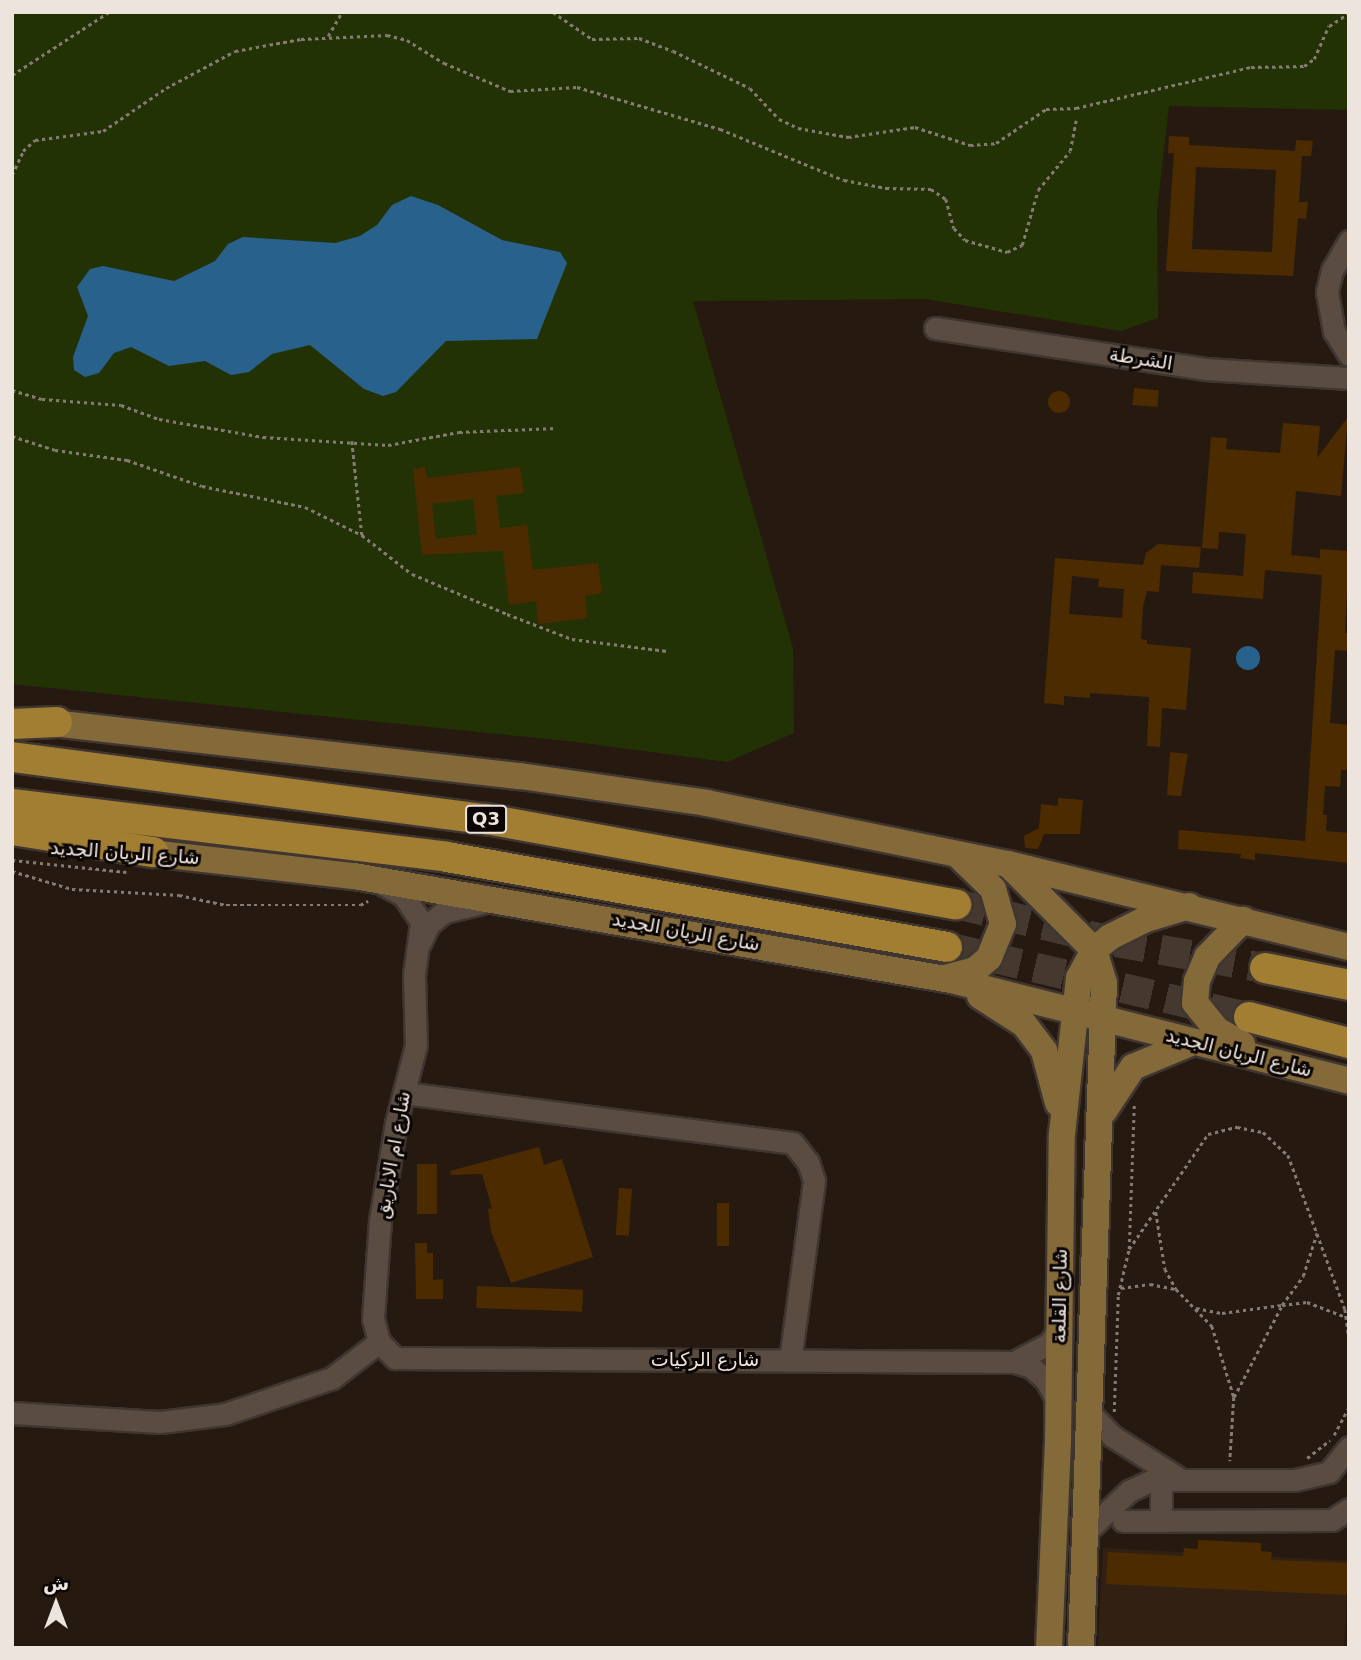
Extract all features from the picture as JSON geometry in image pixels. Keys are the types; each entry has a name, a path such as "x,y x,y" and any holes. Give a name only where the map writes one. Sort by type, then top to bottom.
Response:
{"highway":[{"path":"12,721 57,722"},
{"name":"Q3","path":"12,757 486,819 956,904"},
{"name":"شارع الريان الجديد","path":"12,804 447,857 947,947"},
{"path":"12,830 153,852"},
{"path":"1265,968 1349,985"},
{"name":"شارع الريان الجديد","path":"1249,1017 1349,1042"}],"main road":[{"path":"57,722 520,776 706,803 1008,864 1190,906 1349,947"},
{"name":"شارع الريان الجديد","path":"12,845 153,852 374,879 502,900 945,979 1349,1081"},
{"path":"945,979 958,977 989,958 1003,924 993,889 958,855"},
{"path":"1008,864 1094,950"},
{"name":"شارع القلعة","path":"1049,1648 1059,1404 1062,1133 1079,978 1094,950 1127,927 1190,906"},
{"path":"1243,920 1207,957 1196,981 1195,1003 1217,1030 1271,1061"},
{"name":"شارع القلعة","path":"1081,1648 1104,1019 1102,965 1094,950"},
{"path":"945,979 1024,1024 1044,1051 1055,1084 1062,1133"},
{"path":"1102,1116 1133,1066 1168,1048 1197,1041"}],"street":[{"path":"1349,241 1332,270 1328,303 1334,331 1349,355"},
{"name":"الشرطة","path":"935,328 1205,369 1349,378"},
{"name":"شارع ام الاباريق","path":"374,879 403,895 415,909 421,922 414,975 416,1045 404,1093 380,1221 373,1319 379,1342"},
{"name":"شارع ام الاباريق","path":"419,945 429,923 444,912 502,900"},
{"path":"404,1093 793,1143 808,1163 814,1181 790,1360"},
{"name":"شارع الركيات","path":"1014,1362 1050,1343 1060,1325"},
{"path":"12,1413 160,1422 225,1414 331,1378 379,1342"},
{"name":"شارع الركيات","path":"379,1342 395,1358 1014,1362 1031,1367 1045,1380 1059,1404"},
{"path":"1090,1412 1112,1436 1169,1478"},
{"path":"1085,1533 1129,1491 1169,1478 1295,1480 1329,1472 1349,1447"},
{"path":"1161,1521 1169,1478"},
{"path":"1123,1521 1332,1520 1349,1509"}],"path":[{"path":"12,75 109,12"},
{"path":"327,37 342,12"},
{"path":"553,12 592,39 639,38 673,51 750,88 779,119 798,128 848,137 915,127 970,145 996,143 1045,109 1076,108 1251,67 1304,66 1314,60 1329,26 1349,13"},
{"path":"12,175 23,151 35,140 103,131 166,88 235,51 327,37 397,37 510,91 577,87 720,129 844,180 886,188 932,189 946,199 954,229 965,240 1007,252 1022,245 1038,190 1070,151 1076,121"},
{"path":"12,390 42,399 121,405 159,419 263,437 388,444 459,432 556,428"},
{"path":"12,436 55,450 127,460 202,486 305,507 362,535 412,574 559,634 667,651"},
{"path":"352,441 362,535"},
{"path":"12,872 72,889 179,895 226,905 360,905 368,901 381,905"},
{"path":"1112,1436 1120,1288 1129,1249 1135,1103"},
{"path":"1129,1249 1208,1134 1237,1127 1263,1132 1288,1155 1348,1318 1349,1337"},
{"path":"1156,1210 1165,1269 1176,1289 1212,1326 1234,1397 1230,1467"},
{"path":"1234,1397 1282,1305 1303,1276 1317,1233"},
{"path":"1120,1288 1150,1284 1176,1289"},
{"path":"1195,1308 1222,1313 1307,1302 1348,1318"},
{"path":"1305,1460 1331,1439 1349,1408"}],"shaded area":[{"path":"1103,1548 1349,1561 1344,1648 1098,1648"}],"green space":[{"path":"12,12 1349,12 1349,110 1169,106 1157,211 1158,318 1121,331 925,299 693,301 793,648 794,733 727,762 576,742 12,684"}],"water":[{"path":"411,196 438,205 502,240 560,252 567,263 537,339 446,341 396,392 383,396 364,389 310,345 272,354 249,372 231,375 205,361 169,366 131,347 114,353 99,373 85,377 74,370 73,357 88,316 77,287 90,269 103,266 174,281 215,261 228,244 243,237 335,243 360,236 377,225 392,205"},
{"path":"1243,646 1253,646 1260,653 1260,663 1253,670 1243,670 1236,663 1236,653"}],"building":[{"path":"1169,136 1189,137 1189,145 1295,151 1296,140 1313,141 1311,156 1302,156 1299,202 1308,202 1306,219 1298,218 1293,276 1166,271 1174,153 1168,153","holes":["1196,167 1276,170 1272,252 1192,249"]},
{"path":"1134,388 1159,390 1157,407 1133,405"},
{"path":"1059,391 1067,394 1070,402 1067,410 1059,413 1051,410 1048,402 1051,394"},
{"path":"1348,417 1341,496 1296,491 1291,555 1320,558 1320,549 1349,551 1345,633 1349,633 1349,651 1335,650 1330,723 1349,725 1349,770 1341,770 1340,787 1325,786 1323,815 1327,815 1326,831 1349,833 1349,863 1255,853 1255,860 1240,858 1241,854 1178,849 1179,830 1305,841 1322,575 1265,570 1263,599 1192,593 1193,572 1243,576 1246,534 1219,532 1218,549 1202,548 1211,437 1227,438 1226,449 1280,453 1283,423 1320,426 1317,458"},
{"path":"425,467 427,478 520,467 524,493 496,496 500,528 527,525 533,570 598,563 602,593 585,596 587,618 538,624 536,601 509,605 503,551 422,555 413,469","holes":["473,499 477,534 436,539 432,504"]},
{"path":"1158,544 1201,547 1199,568 1161,565 1159,592 1147,591 1143,607 1141,639 1147,640 1147,644 1191,648 1186,710 1162,708 1160,747 1147,746 1149,697 1090,693 1090,698 1064,696 1064,705 1044,703 1055,558 1143,565 1146,553","holes":["1072,576 1099,579 1098,587 1124,589 1122,618 1069,614"]},
{"path":"1170,752 1188,754 1181,796 1167,795"},
{"path":"1058,798 1083,800 1080,834 1044,834 1038,849 1025,848 1024,836 1039,828 1041,804 1058,806"},
{"path":"539,1147 544,1165 562,1159 593,1257 511,1283 491,1231 488,1209 492,1208 482,1174 451,1175 450,1171"},
{"path":"417,1164 437,1164 437,1214 417,1214"},
{"path":"619,1188 632,1189 629,1236 616,1235"},
{"path":"717,1203 729,1203 729,1246 717,1246"},
{"path":"415,1243 427,1243 427,1253 433,1253 433,1280 443,1279 443,1299 416,1299"},
{"path":"477,1286 583,1290 582,1312 476,1308"},
{"path":"1198,1540 1261,1543 1261,1551 1272,1552 1271,1560 1349,1563 1349,1595 1106,1584 1108,1552 1183,1556 1184,1548 1198,1549"}],"tunnel":[{"path":"956,904 1116,942 1265,968"},
{"path":"947,947 1249,1017"}]}
